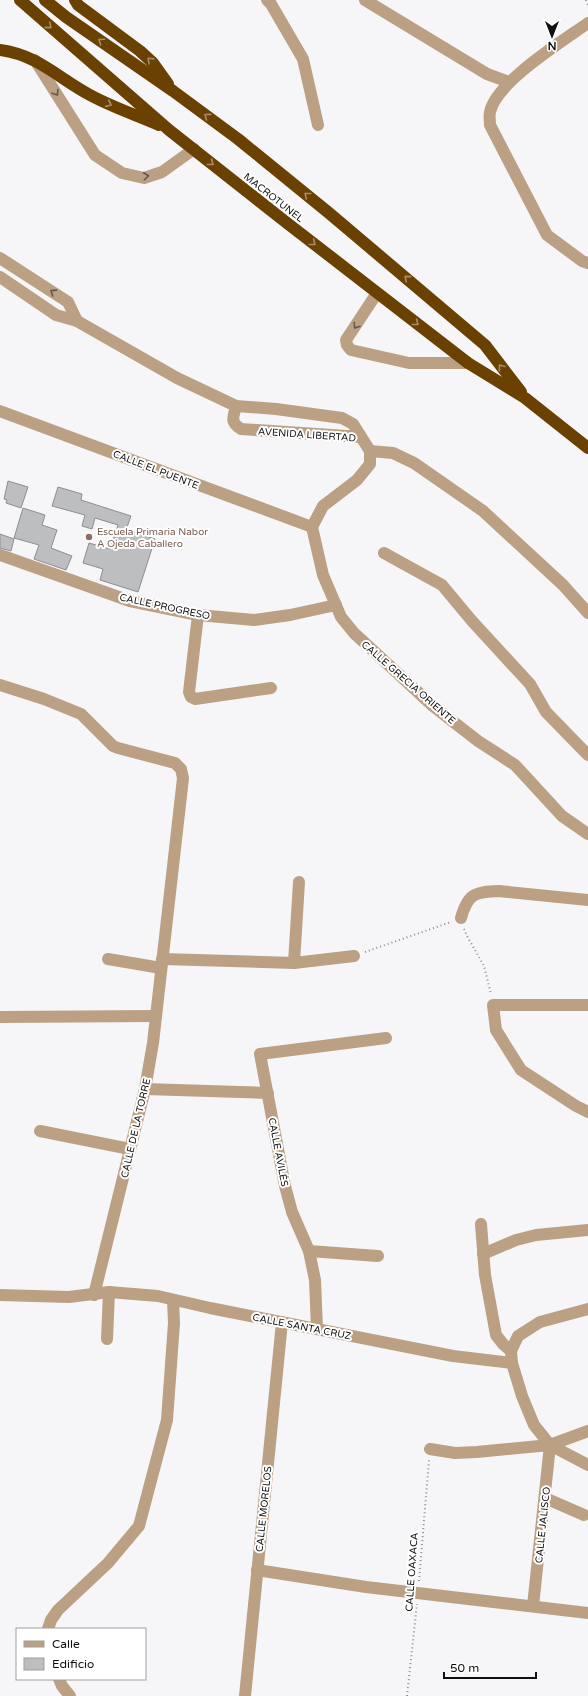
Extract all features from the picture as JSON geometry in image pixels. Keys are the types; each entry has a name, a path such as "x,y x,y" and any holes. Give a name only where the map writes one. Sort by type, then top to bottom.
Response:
{"highway":[{"name":"MACROTUNEL","path":"20,0 194,150 468,363 525,398 588,448"},
{"name":"MACROTUNEL","path":"45,0 66,17 173,91 238,139 329,213 485,345 525,398"},
{"path":"75,0 78,5 140,50 153,62 173,91"},
{"path":"0,50 14,52 35,60 91,95 170,130"}],"street":[{"path":"266,0 271,4 303,59 318,125"},
{"path":"365,0 487,74 509,82"},
{"path":"588,23 509,82 492,105 489,114 490,125 547,235 582,262 588,263"},
{"path":"35,60 95,155 122,173 144,178 162,172 194,150"},
{"path":"0,258 68,302 76,321"},
{"name":"AVENIDA LIBERTAD","path":"0,277 56,315 76,321 177,378 236,406 276,409 342,418 353,424 361,437"},
{"path":"377,293 346,340 346,345 351,350 409,363 468,363"},
{"name":"AVENIDA LIBERTAD","path":"236,406 233,422 234,425 241,429 361,437"},
{"name":"CALLE EL PUENTE","path":"0,411 312,527"},
{"path":"312,527 323,506 357,480 370,464 370,451 361,437"},
{"path":"370,451 393,453 414,463 483,511 563,585 588,613"},
{"name":"CALLE GRECIA ORIENTE","path":"312,527 323,575 341,617 354,633 433,706 478,741 515,764 562,816 588,834"},
{"path":"384,553 442,585 472,621 530,684 546,712 588,755"},
{"name":"CALLE PROGRESO","path":"0,555 130,601 198,615 254,620 290,615 336,605"},
{"path":"198,615 189,692 191,697 195,699 271,688"},
{"name":"CALLE DE LA TORRE","path":"0,686 44,699 81,714 113,746 175,763 181,769 183,778 156,1016 145,1089 94,1295"},
{"path":"294,963 299,882"},
{"path":"461,918 465,903 472,896 485,891 500,891 588,900"},
{"path":"108,959 161,963 294,963 354,956"},
{"path":"588,1005 493,1005 496,1030 521,1070 576,1106 588,1112"},
{"path":"0,1017 156,1016"},
{"name":"CALLE AVILÉS","path":"317,1329 315,1280 310,1251 292,1212 285,1186 260,1054 386,1038"},
{"path":"145,1089 268,1093"},
{"path":"40,1131 130,1149"},
{"path":"481,1224 485,1275 496,1335 512,1357 522,1396 534,1425 550,1445 588,1465"},
{"path":"483,1254 516,1240 536,1235 588,1230"},
{"path":"310,1251 378,1256"},
{"path":"107,1339 109,1292"},
{"name":"CALLE SANTA CRUZ","path":"0,1295 69,1297 109,1292 158,1296 210,1308 453,1356 512,1357"},
{"path":"48,1628 51,1620 58,1610 108,1563 140,1526 167,1420 174,1323 173,1300"},
{"path":"512,1357 518,1336 540,1322 588,1309"},
{"name":"CALLE MORELOS","path":"245,1696 282,1322"},
{"path":"430,1450 477,1452 550,1445 588,1431"},
{"name":"CALLE JALISCO","path":"533,1606 550,1445"},
{"path":"545,1498 584,1515"},
{"path":"257,1570 350,1585 588,1613"},
{"path":"59,1680 70,1696"}],"path":[{"path":"586,0 588,5"},
{"path":"354,956 461,918 467,936 484,966 493,1005"},
{"name":"CALLE OAXACA","path":"407,1696 418,1593 430,1450"}],"building":[{"path":"8,481 28,487 21,508 6,503 7,500 4,499"},
{"path":"58,487 82,494 81,500 131,516 126,530 155,539 138,592 100,580 103,569 83,563 89,543 110,549 118,525 95,518 92,529 82,526 85,515 52,506"},
{"path":"23,508 45,515 42,525 57,530 51,548 72,556 66,570 34,559 39,545 14,538"},
{"path":"0,534 14,539 11,551 0,548"}],"place":[{"name":"Escuela Primaria Nabor A Ojeda Caballero","path":"89,537"}]}
